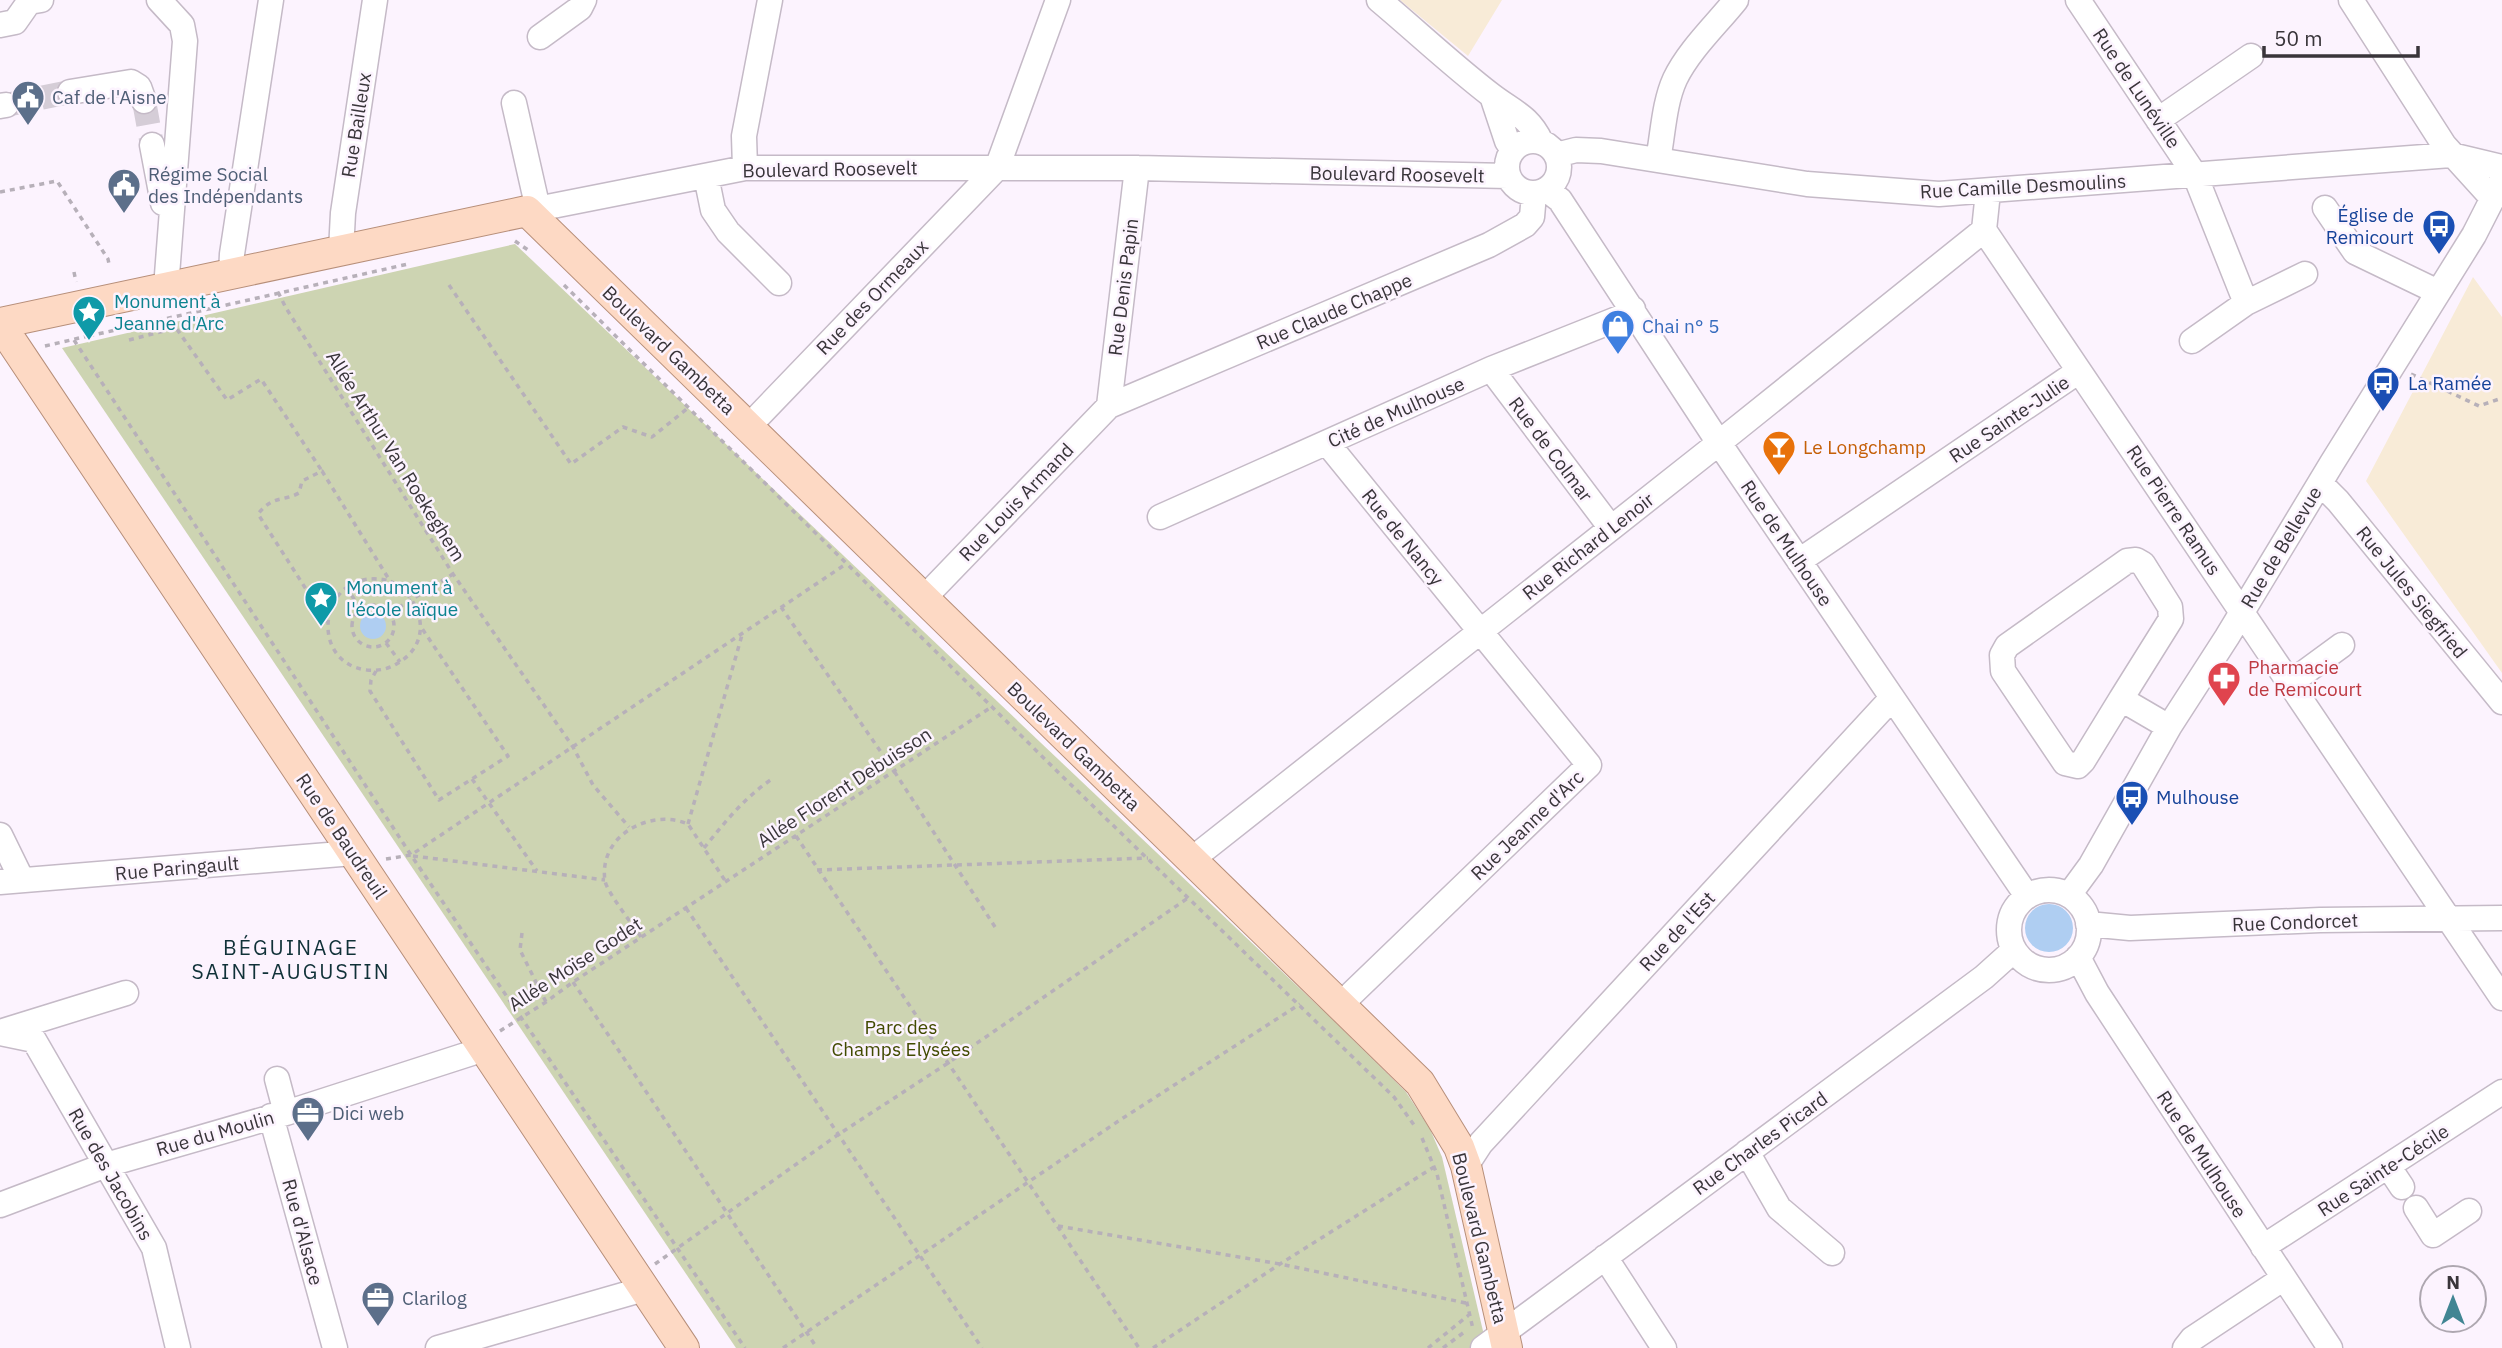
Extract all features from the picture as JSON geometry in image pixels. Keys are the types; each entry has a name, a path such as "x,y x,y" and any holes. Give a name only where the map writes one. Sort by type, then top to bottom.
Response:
{"main road":[{"name":"Boulevard Roosevelt","path":"0,324 231,274 275,279 341,251 533,210"},
{"name":"Boulevard Gambetta","path":"533,210 699,399 748,427 1017,689 1197,879 1333,998 1420,1083 1462,1156 1496,1299 1488,1339"},
{"name":"Rue de Baudreuil","path":"0,324 684,1348"}],"street":[{"path":"0,25 15,22 29,2 41,0"},
{"path":"159,0 182,25 185,41 166,288"},
{"path":"231,274 271,0"},
{"name":"Rue Bailleux","path":"341,251 343,213 375,0"},
{"path":"540,37 580,8 584,0"},
{"path":"745,168 744,136 770,0"},
{"path":"996,168 1059,0"},
{"path":"1379,0 1492,96 1520,114 1534,127 1559,163 1557,178 1540,192 1518,190 1508,177 1507,162 1513,150 1526,142 1549,149"},
{"path":"1658,160 1669,97 1675,79 1685,62 1736,0"},
{"name":"Rue de Lunéville","path":"2078,0 2195,175 2246,303"},
{"path":"2351,0 2451,155 2499,192"},
{"path":"2158,120 2251,56"},
{"path":"70,92 131,82 139,88 144,102"},
{"path":"1492,96 1507,141 1513,150"},
{"path":"514,103 533,210"},
{"path":"152,145 170,235"},
{"name":"Rue Camille Desmoulins","path":"1549,149 1588,150 1807,184 1939,194 2451,155 2502,167"},
{"name":"Boulevard Roosevelt","path":"533,210 745,168 1138,168 1508,177"},
{"name":"Rue des Ormeaux","path":"748,427 996,168"},
{"name":"Rue Denis Papin","path":"1109,406 1138,168"},
{"path":"706,176 713,210 728,232 779,283"},
{"path":"1984,230 1988,191"},
{"name":"Rue de Mulhouse","path":"1540,192 1560,200 1719,443 2026,896"},
{"name":"Rue Claude Chappe","path":"1109,406 1489,245 1525,225 1532,217 1540,192"},
{"name":"Rue de Bellevue","path":"2069,895 2091,865 2169,727 2499,192"},
{"path":"2325,208 2356,251 2438,292"},
{"name":"Rue Pierre Ramus","path":"1984,230 2502,998"},
{"name":"Rue Richard Lenoir","path":"1197,879 1480,632 1984,230"},
{"path":"2192,341 2246,303 2305,274"},
{"name":"Cité de Mulhouse","path":"1160,517 1491,369 1622,317 1633,309"},
{"name":"Rue de Colmar","path":"1491,369 1611,528"},
{"name":"Rue Sainte-Julie","path":"1799,561 2080,371"},
{"name":"Rue Louis Armand","path":"923,598 1109,406"},
{"name":"Rue de Nancy","path":"1327,443 1480,632"},
{"name":"Rue Jules Siegfried","path":"2320,483 2346,511 2502,702"},
{"path":"2136,560 2143,564 2170,607 2171,619 2121,699 2083,761 2077,766 2065,763 2003,671 2002,655 2007,646 2116,568 2127,561 2136,560"},
{"name":"Rue Jeanne d'Arc","path":"1333,998 1589,765 1480,632"},
{"path":"2290,683 2342,645"},
{"name":"Rue de l'Est","path":"1462,1156 1481,1143 1892,698"},
{"path":"2121,699 2169,727"},
{"path":"0,835 11,881"},
{"name":"Rue Paringault","path":"11,881 360,863"},
{"path":"2048,890 2069,895 2085,913 2088,924 2085,948 2078,957 2057,969 2044,970 2022,960 2010,939 2011,915 2026,896 2048,890"},
{"name":"Rue Condorcet","path":"2088,924 2130,929 2320,920 2502,918"},
{"name":"Rue Charles Picard","path":"1488,1339 1605,1257 1984,977 2014,950"},
{"name":"Rue de Mulhouse","path":"2078,957 2097,993 2330,1348"},
{"path":"0,1032 127,993"},
{"name":"Rue des Jacobins","path":"0,1032 34,1040 154,1248 178,1348"},
{"name":"Rue du Moulin","path":"0,1205 106,1165 279,1115 472,1053 480,1044"},
{"path":"277,1079 279,1115"},
{"name":"Rue Sainte-Cécile","path":"2263,1247 2502,1092"},
{"name":"Rue d'Alsace","path":"279,1115 335,1348"},
{"path":"1747,1152 1779,1208 1832,1253"},
{"path":"2388,1166 2402,1187"},
{"path":"2416,1208 2433,1234 2469,1211"},
{"path":"1605,1257 1664,1348"},
{"path":"2185,1348 2192,1339 2284,1278"},
{"path":"438,1348 640,1283"}],"path":[{"path":"0,192 57,181 109,264"},
{"path":"509,242 517,241 531,253"},
{"path":"89,336 171,318 275,279 410,264"},
{"name":"Allée Arthur Van Roekeghem","path":"275,279 453,574 573,747 593,785 629,828"},
{"path":"557,279 699,399 846,563 1150,858 1197,879 1298,1004 1394,1097 1420,1133 1434,1167 1469,1314 1488,1339 1443,1348"},
{"path":"449,285 570,464 624,427 652,437 699,399"},
{"path":"171,318 227,400 261,379 390,581"},
{"path":"129,340 176,328"},
{"path":"74,340 411,855 745,1348"},
{"path":"2393,364 2479,406 2502,398"},
{"path":"322,471 302,481 299,493 291,497 281,497 265,505 258,514 327,622"},
{"path":"411,855 871,547"},
{"path":"390,613 453,574"},
{"path":"365,578 378,578 401,587 412,598 420,625 415,646 400,662 376,671 363,670 351,665 333,647 328,635 329,610 335,598 346,587 365,578"},
{"path":"346,587 361,609"},
{"path":"373,605 390,613 394,632 386,643 381,646 367,646 356,639 352,626 361,609 373,605"},
{"path":"781,607 894,771 997,929"},
{"path":"376,671 371,680 370,691 439,800 508,756 420,625"},
{"path":"688,824 743,633"},
{"path":"386,643 400,662"},
{"name":"Allée Florent Debuisson","path":"686,908 1017,689"},
{"path":"472,779 537,871"},
{"path":"704,848 736,808 772,779"},
{"path":"641,937 605,880 609,854 629,828 658,819 688,824 726,882"},
{"path":"796,836 1139,1348"},
{"path":"360,863 411,855 605,880"},
{"path":"817,870 1150,858"},
{"path":"640,1283 679,1248 728,1212 839,1134 948,1063 1197,879"},
{"path":"686,908 982,1348"},
{"name":"Allée Moïse Godet","path":"480,1044 686,908"},
{"path":"522,933 520,950 546,1002"},
{"path":"573,982 817,1348"},
{"path":"783,1348 1298,1004 1333,998"},
{"path":"1153,1348 1434,1167 1462,1156"},
{"path":"1057,1226 1280,1264 1467,1303 1496,1299"},
{"path":"1428,1348 1469,1314 1496,1299"}],"shaded area":[{"path":"1400,0 1502,0 1468,56"},
{"path":"2473,277 2502,317 2502,673 2366,481"}],"green space":[{"name":"Parc des Champs Elysées","path":"515,244 1406,1092 1430,1129 1442,1157 1487,1348 736,1348 62,348"}],"water":[{"path":"373,613 383,616 386,626 383,636 373,639 363,636 360,626 363,616"},
{"path":"2049,904 2066,911 2073,928 2066,945 2049,952 2032,945 2025,928 2032,911"}],"tunnel":[{"path":"6,105 70,92"},
{"path":"144,101 152,145"}],"place":[{"name":"Caf de l'Aisne","path":"28,127"},
{"name":"Régime Social des Indépendants","path":"124,215"},
{"name":"Église de Remicourt","path":"2439,256"},
{"name":"Monument à Jeanne d'Arc","path":"89,342"},
{"name":"Chai n° 5","path":"1618,356"},
{"name":"La Ramée","path":"2383,413"},
{"name":"Le Longchamp","path":"1779,477"},
{"name":"Monument à l'école laïque","path":"321,628"},
{"name":"Pharmacie de Remicourt","path":"2224,708"},
{"name":"Mulhouse","path":"2132,827"},
{"name":"Dici web","path":"308,1143"},
{"name":"Clarilog","path":"378,1328"}],"district":[{"name":"BÉGUINAGE SAINT-AUGUSTIN","path":"291,960"}]}
